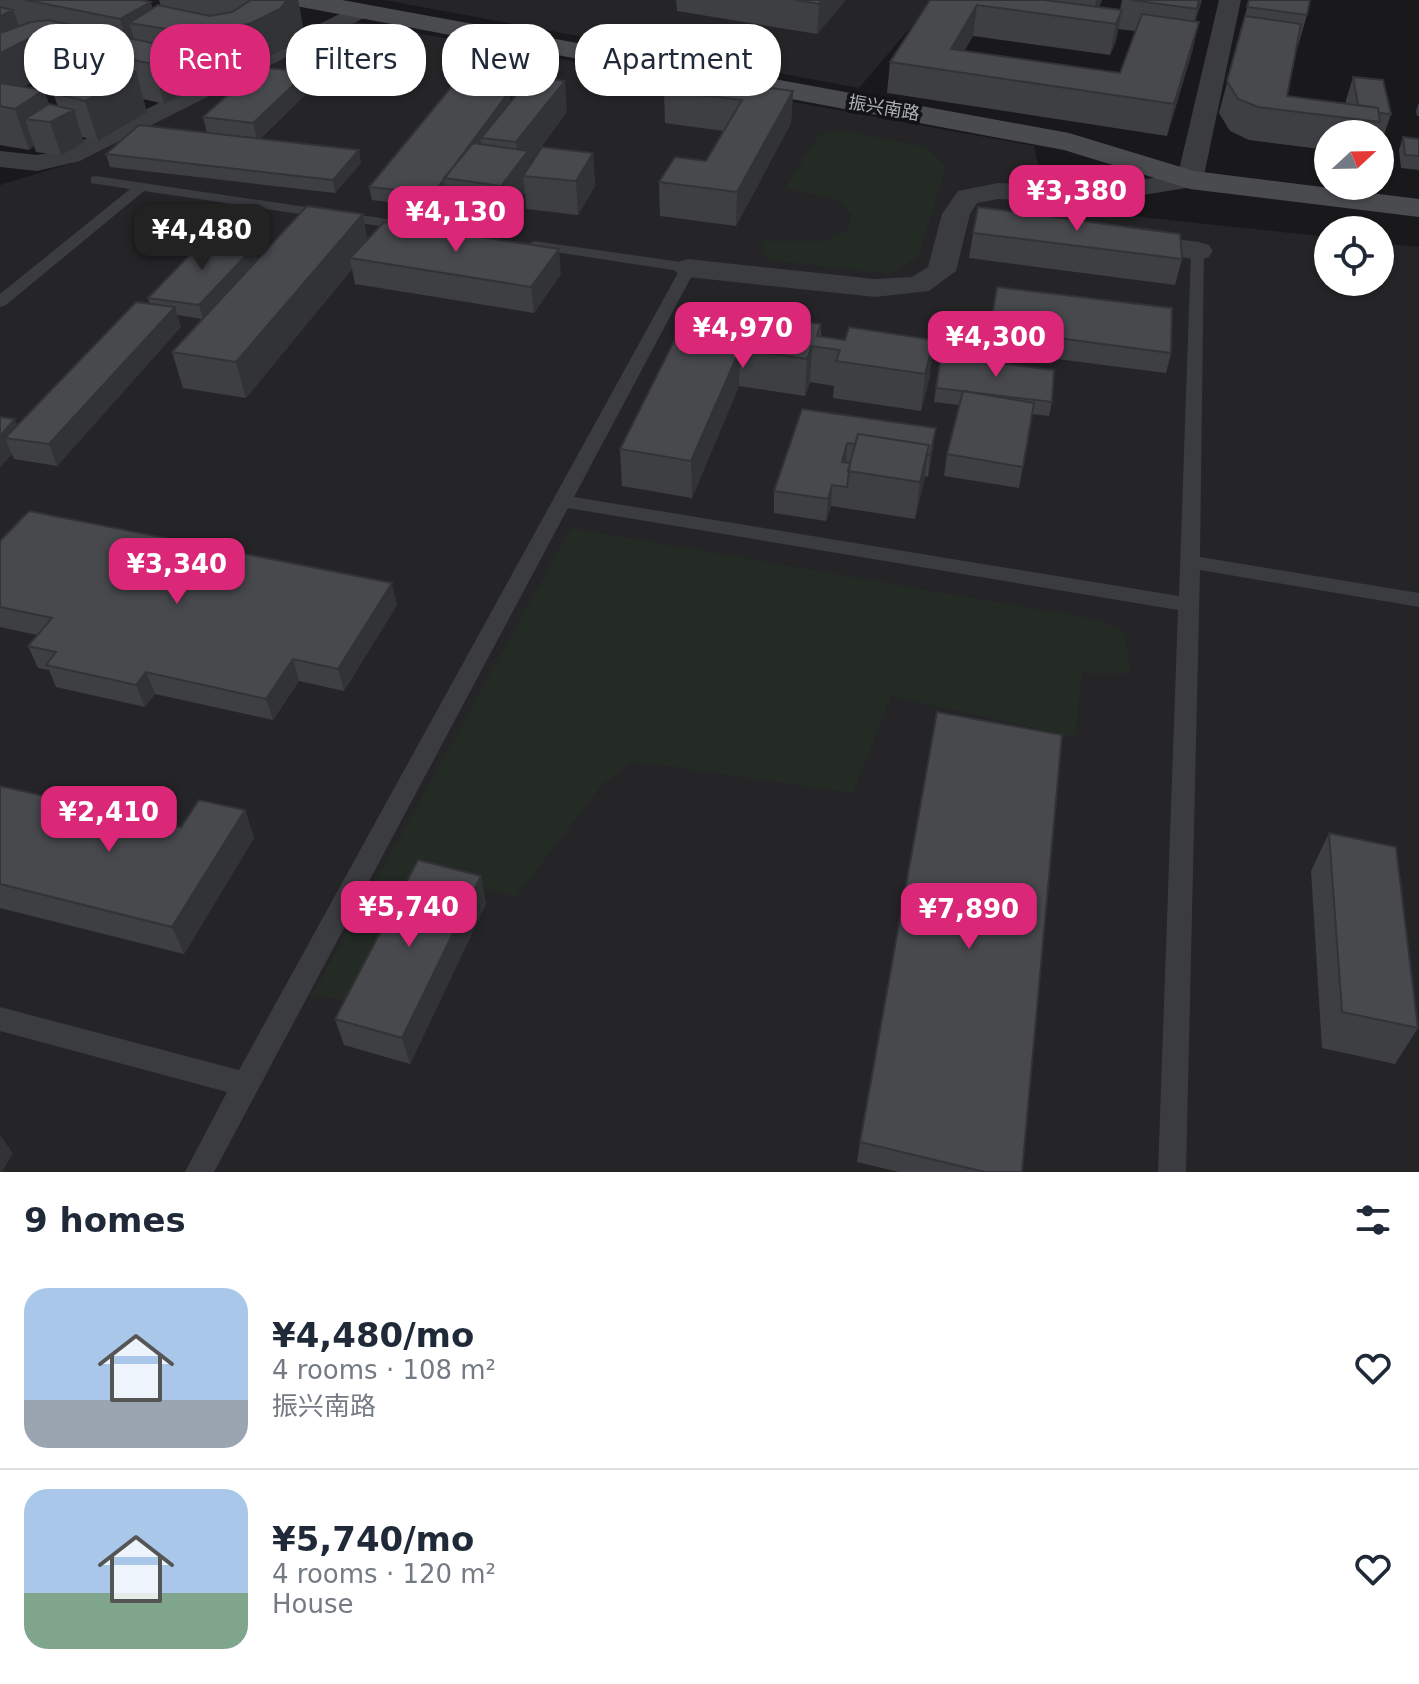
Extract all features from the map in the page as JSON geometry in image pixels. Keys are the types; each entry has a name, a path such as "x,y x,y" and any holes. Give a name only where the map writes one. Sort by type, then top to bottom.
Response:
{"main road":[{"name":"振兴南路","path":"301,0 1069,142 1190,180 1419,208"}],"street":[{"path":"688,268 875,288 919,285 941,271 955,217 968,197 998,191 1093,195 1190,180 1230,0"},
{"path":"0,159 37,163 71,156 358,12"},
{"path":"955,217 986,221"},
{"path":"1108,238 1199,251"}],"lane":[{"path":"96,180 423,229"},
{"path":"0,302 141,187"},
{"path":"199,1172 688,268 516,243"},
{"path":"1172,1172 1199,251"},
{"path":"563,501 1189,605"},
{"path":"1191,562 1419,600"},
{"path":"0,1019 247,1085"}],"shaded area":[{"path":"384,0 1102,0 1092,22 932,2 859,88 781,74 781,24 575,24 575,35 559,32 559,24 514,24"},
{"path":"426,35 442,37 442,96 559,96 559,59 575,62 575,96 761,96 1034,146 1048,207 1314,236 1314,296 1394,296 1394,244 1419,247 1419,1172 0,1172 0,185 85,159 207,96 270,96 270,63 286,55 286,96 426,96"},
{"path":"831,131 848,131 927,147 946,167 918,257 889,274 769,260 759,241 823,241 847,231 852,215 840,201 785,188 818,136"},
{"path":"571,528 1095,619 1124,631 1131,673 1082,673 1075,737 891,696 853,793 633,761 601,786 516,897 435,875 350,1001 312,995"}],"building":[{"path":"26,0 140,0 151,2 120,19"},
{"path":"251,0 287,0 280,9 247,24 150,26 129,23 158,5 210,16 232,12"},
{"path":"796,0 822,0 819,4"},
{"path":"930,0 1044,0 1122,10 1116,24 977,5 951,49 1120,73 1142,14 1199,22 1174,104 890,62"},
{"path":"1131,0 1199,0 1197,9"},
{"path":"1249,0 1310,0 1307,15 1247,7"},
{"path":"0,7 13,10 0,16"},
{"path":"1245,16 1301,24 1287,96 1378,108 1380,120 1258,107 1238,99 1227,81"},
{"path":"48,20 66,24 25,24"},
{"path":"24,24 24,41 0,53 0,33"},
{"path":"134,39 150,43 150,63 134,60"},
{"path":"270,68 286,70 286,92 253,123 203,117 227,96 270,96"},
{"path":"1353,77 1383,80 1391,114 1358,105"},
{"path":"0,83 24,87 24,96 35,96 15,109 0,106"},
{"path":"781,89 793,91 737,192 659,182 675,157 706,161 742,100 707,96 781,96"},
{"path":"65,96 94,96 85,101"},
{"path":"444,96 506,96 433,194 369,187"},
{"path":"515,96 553,96 516,142 481,138"},
{"path":"49,104 74,110 50,122 25,119"},
{"path":"139,125 359,150 333,180 106,154"},
{"path":"1403,137 1419,139 1419,156 1405,155"},
{"path":"473,143 528,151 501,186 444,178"},
{"path":"542,147 593,153 576,181 523,176"},
{"path":"307,206 363,214 236,362 172,352"},
{"path":"978,207 1180,234 1182,259 973,233"},
{"path":"384,222 559,249 531,287 350,258"},
{"path":"205,239 255,246 199,305 148,298"},
{"path":"997,287 1172,308 1171,353 990,329"},
{"path":"136,302 175,307 49,444 5,438"},
{"path":"692,305 821,324 817,336 845,340 849,327 934,340 925,374 836,361 840,350 812,346 807,359 740,349 691,461 620,449"},
{"path":"941,356 1054,370 1052,402 936,388"},
{"path":"963,391 1034,403 1023,467 947,454"},
{"path":"802,409 936,428 930,455 927,455 929,445 858,434 855,444 847,443 842,462 850,463 847,487 832,485 828,499 774,491"},
{"path":"0,417 15,419 0,436"},
{"path":"858,434 929,445 920,482 848,471"},
{"path":"29,511 392,583 338,669 293,659 266,699 146,672 136,685 46,665 56,652 28,646 52,618 0,607 0,541"},
{"path":"937,712 1062,735 1022,1172 985,1172 860,1142"},
{"path":"0,786 181,827 199,800 245,810 172,927 0,884"},
{"path":"1329,833 1396,847 1418,1028 1342,1012"},
{"path":"418,860 481,876 402,1038 335,1019"}]}
